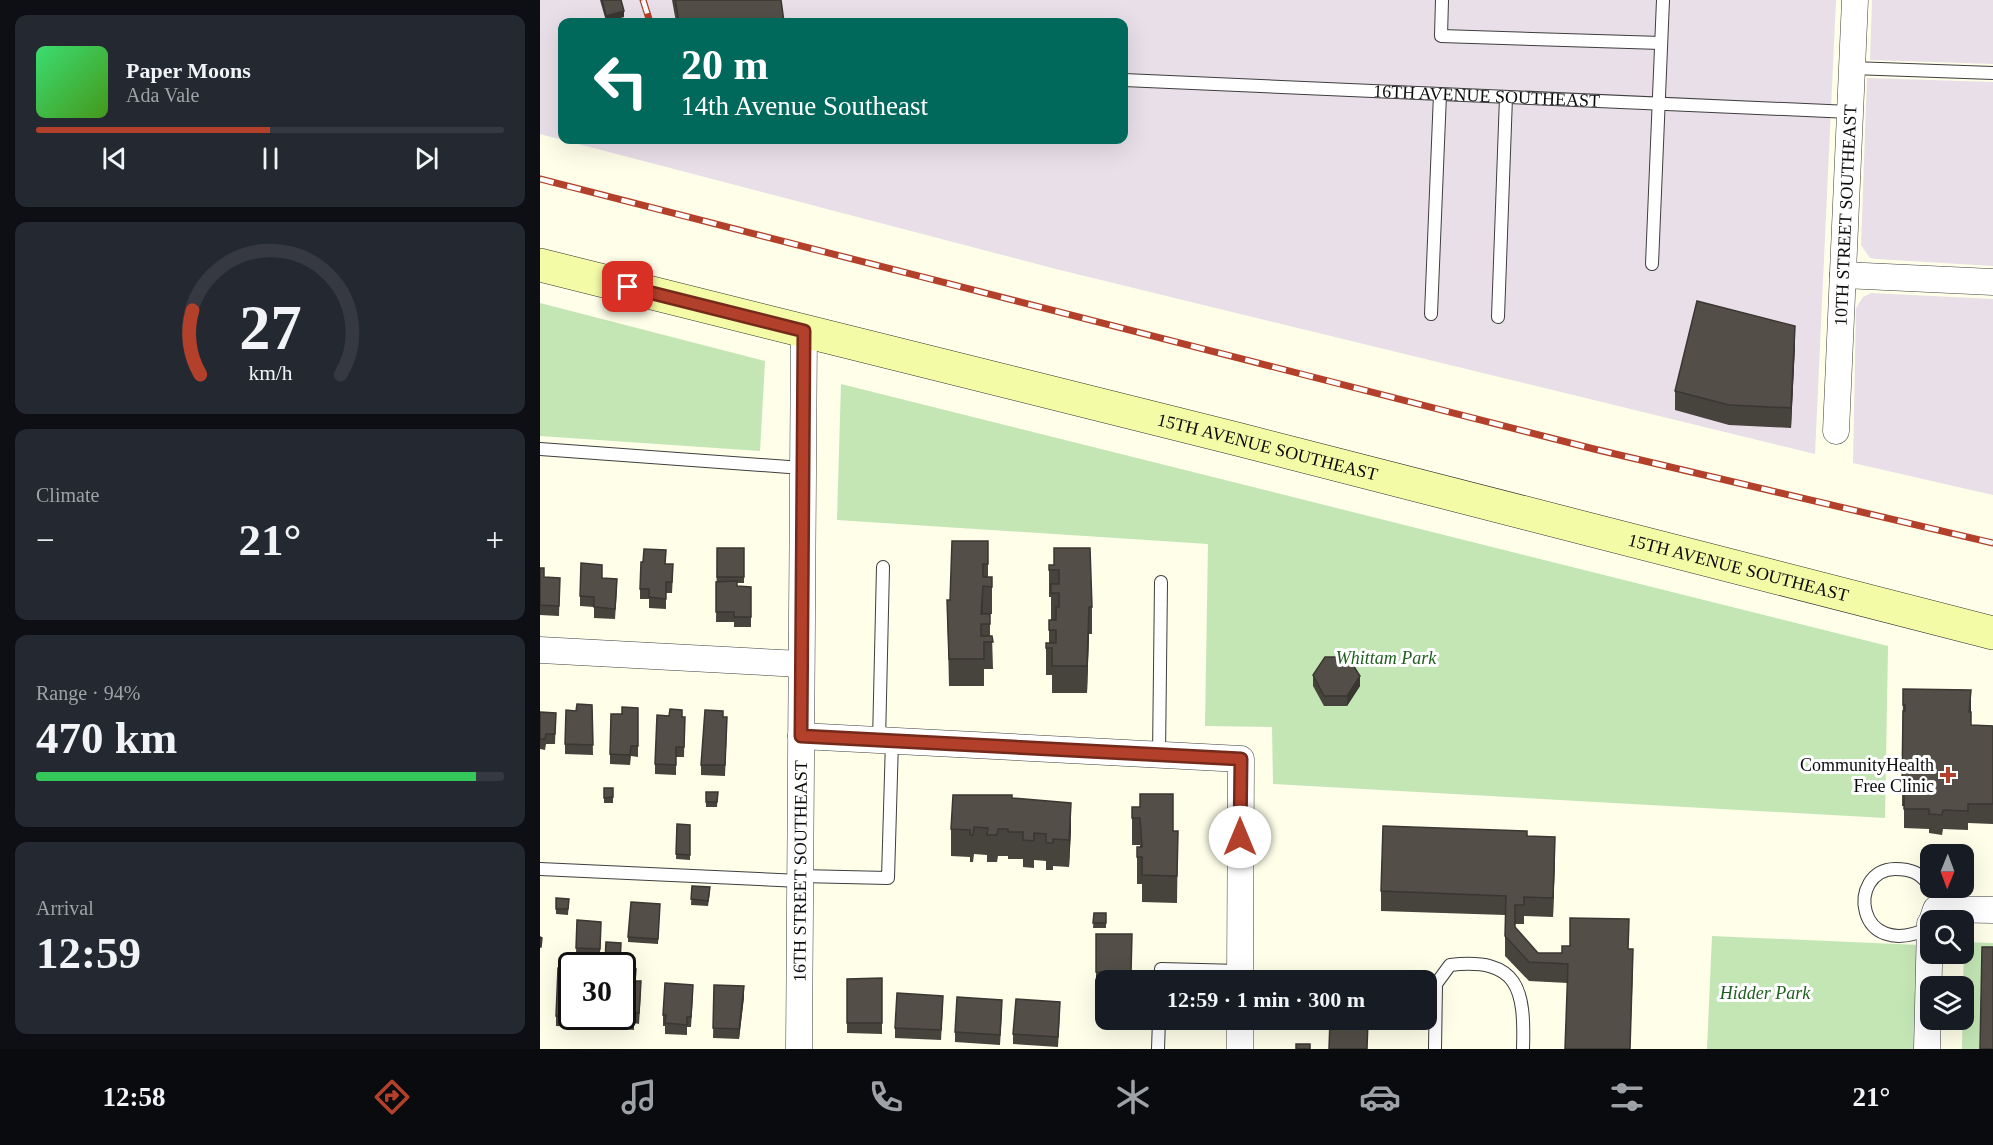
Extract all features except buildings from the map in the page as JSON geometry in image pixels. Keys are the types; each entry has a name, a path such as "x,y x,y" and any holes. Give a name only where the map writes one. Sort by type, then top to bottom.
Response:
{"street":[{"name":"10TH STREET SOUTHEAST","path":"1836,431 1855,0"},
{"name":"15TH AVENUE SOUTHEAST","path":"540,265 1993,633"},
{"path":"1843,275 1993,282"},
{"name":"16TH STREET SOUTHEAST","path":"799,1049 804,331"},
{"path":"540,650 801,664"},
{"path":"801,736 1241,759 1240,970"},
{"path":"1927,1049 1932,909 1993,910"},
{"path":"1240,1030 1240,1049"}],"lane":[{"path":"1442,0 1441,36 1661,43"},
{"path":"1652,264 1663,0"},
{"path":"1852,68 1993,73"},
{"name":"16TH AVENUE SOUTHEAST","path":"1128,80 1850,112"},
{"path":"1431,314 1440,94"},
{"path":"1498,317 1506,97"},
{"path":"540,449 802,468"},
{"path":"540,869 800,878 888,878 883,567"},
{"path":"1159,755 1161,582"},
{"path":"1886,869 1910,869 1921,875 1932,909 1912,936 1896,938 1882,934 1869,921 1865,903 1867,886 1874,876 1886,869"},
{"path":"1435,1049 1437,984 1450,965 1474,962 1503,970 1516,986 1524,1011 1523,1049"},
{"path":"1158,1049 1159,1030"}],"shaded area":[{"path":"540,0 1836,0 1815,454 1056,269 578,144 1128,144 1128,18 558,18 558,139 540,134"},
{"path":"1872,0 1993,0 1993,64 1870,60"},
{"path":"1867,78 1993,82 1993,266 1876,259 1870,258 1865,251 1861,245"},
{"path":"1871,293 1993,299 1993,495 1853,463 1856,308 1863,297"}],"green space":[{"path":"540,303 765,361 760,451 540,436"},
{"name":"Whittam Park","path":"841,384 1888,646 1885,818 1273,784 1272,727 1205,726 1208,544 837,520"},
{"name":"Hidder Park","path":"1712,936 1919,945 1914,1049 1707,1049"},
{"path":"1974,942 1993,943 1993,1049 1962,1049 1962,1030 1974,1030 1974,976 1963,976 1964,964 1974,964"}],"railway":[{"path":"643,0 649,18"},
{"path":"540,179 1594,449 1993,543"}],"place":[{"name":"CommunityHealth Free Clinic","path":"1948,775"}],"route":[{"path":"628,287 804,331 801,736 1241,759 1240,837"}]}
